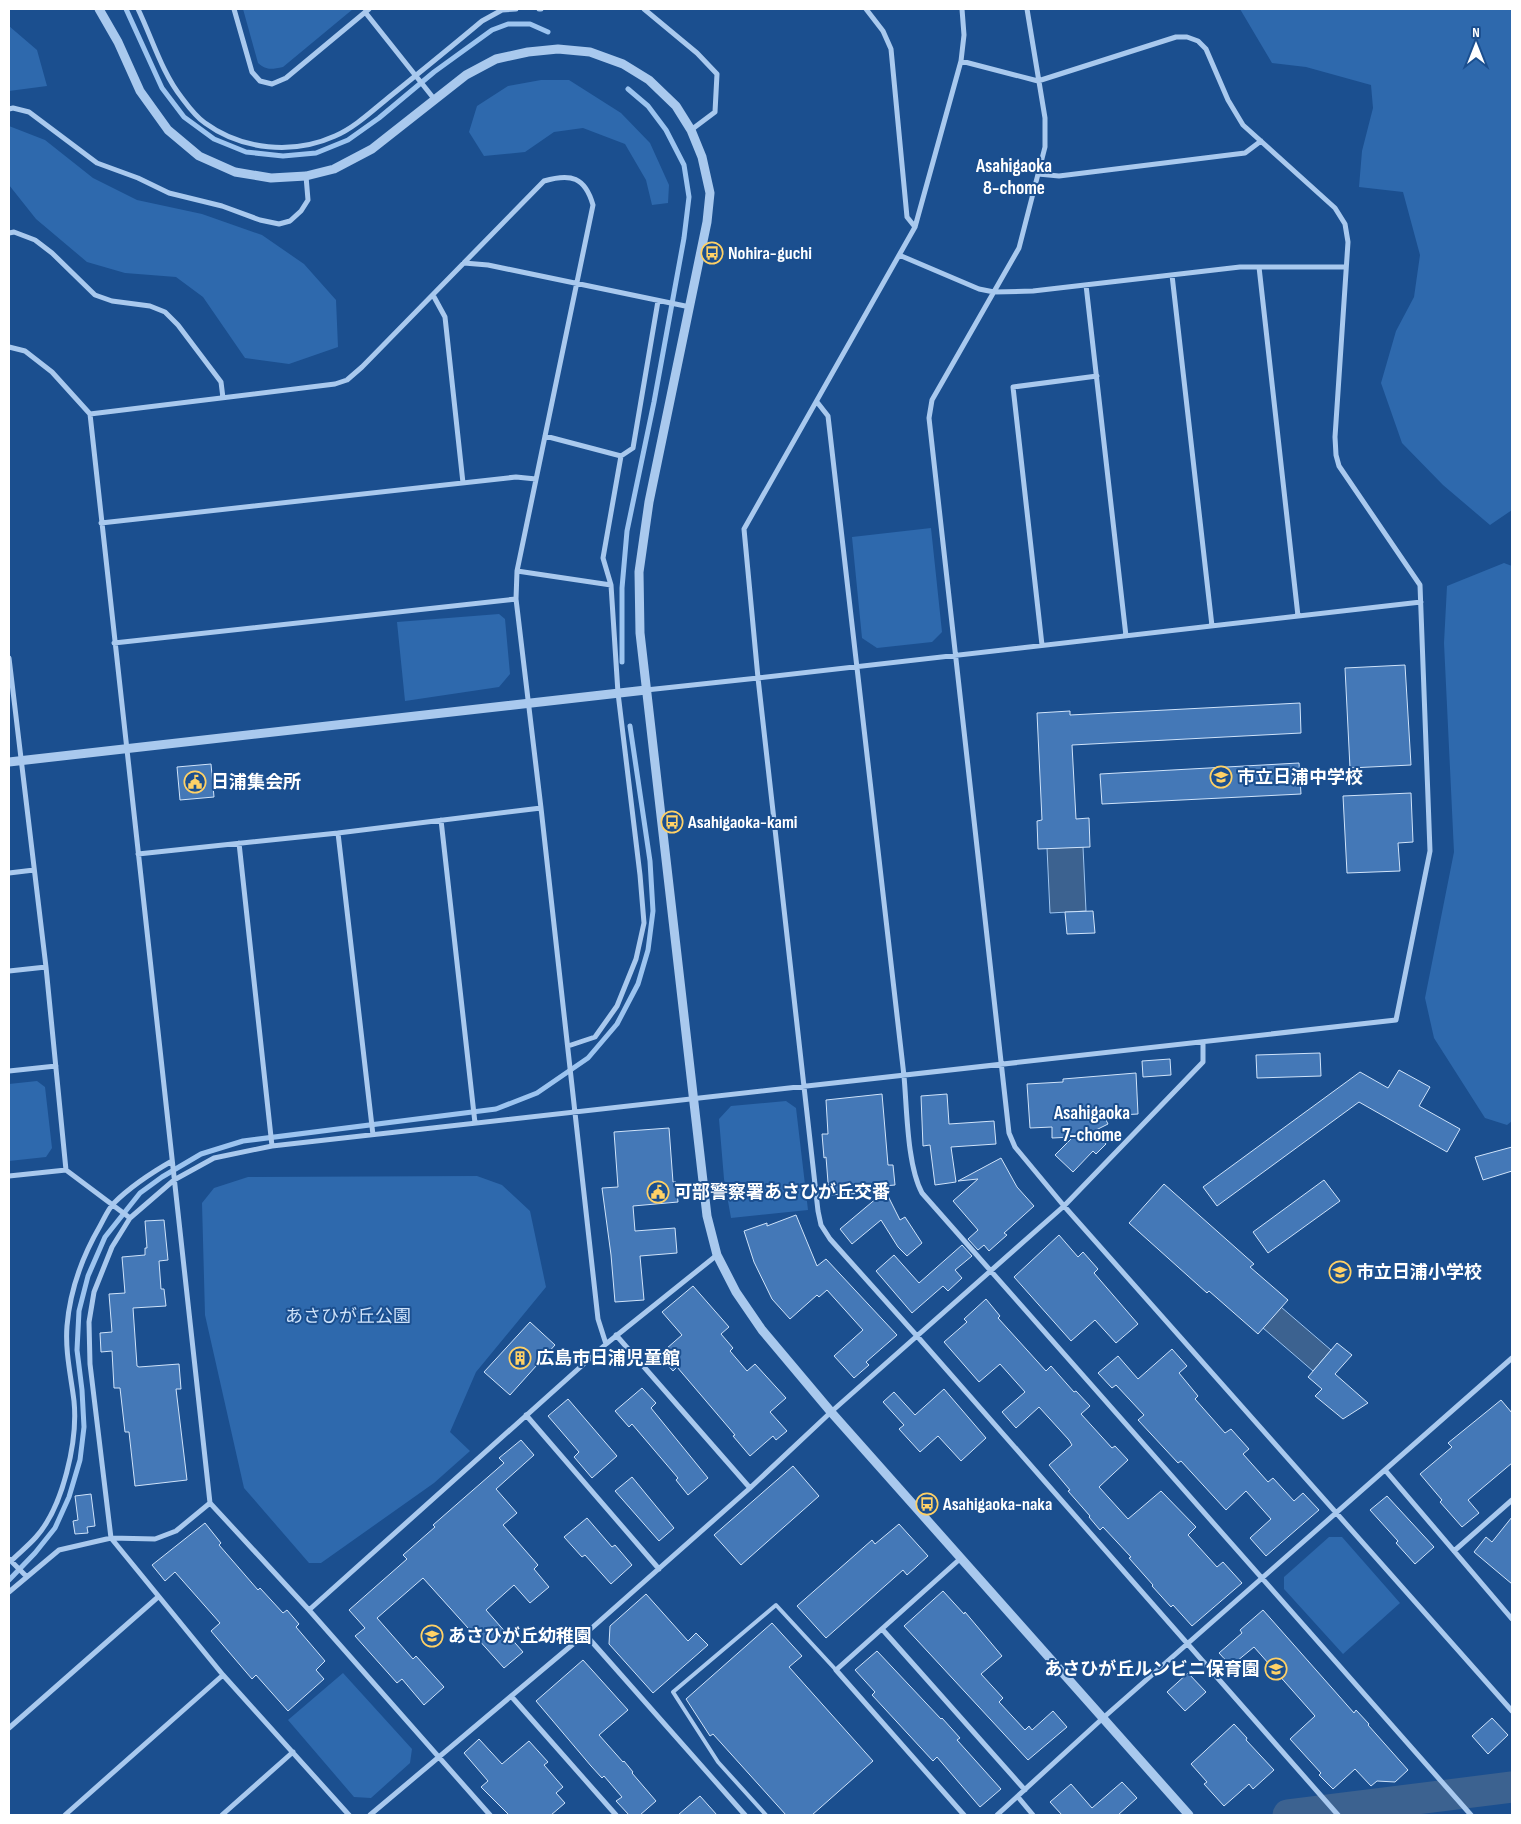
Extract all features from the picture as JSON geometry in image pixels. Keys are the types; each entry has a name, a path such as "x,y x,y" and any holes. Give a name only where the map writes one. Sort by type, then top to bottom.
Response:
{"street":[{"path":"99,9 118,42 140,91 168,130 199,156 235,172 271,178 306,176 334,169 372,149 466,75 496,59 528,52 558,49 590,52 623,64 649,80 676,106 691,130 702,157 710,193 707,222 649,502 639,572 640,633 692,1100 707,1216 717,1255 736,1292 762,1330 831,1412 1189,1815"},
{"path":"138,9 168,75 180,96 204,122 228,136 253,145 281,147 310,145 337,136 366,115 482,21 502,10 516,9"},
{"path":"234,9 252,72 260,81 272,84 286,78 367,11 435,100"},
{"path":"644,9 697,53 717,74 715,112 691,130"},
{"path":"866,9 883,31 891,50 907,217 916,227"},
{"path":"962,9 964,35 961,61 916,227 744,528 758,678 818,1211 821,1225 830,1239 1338,1815"},
{"path":"1027,9 1045,118 1045,147 1019,248 932,400 929,418 1009,1133 1015,1147 1064,1206 1512,1711"},
{"path":"349,1815 223,1675 111,1538 90,1364 89,1322 94,1292 112,1248 130,1218 174,1180 214,1158 272,1146 1396,1020 1430,851 1420,585 1339,466 1336,455 1335,437 1348,242 1345,224 1335,208 1243,125 1228,100 1206,49 1198,41 1187,37 1176,37 1038,81 961,61"},
{"path":"9,109 13,108 29,112 97,163 138,178 170,193 222,206 260,220 279,224 290,221 301,211 308,200 306,176"},
{"path":"1038,174 1059,176 1245,153 1261,141"},
{"path":"90,414 335,384 347,380 362,367 544,181 559,176 572,178 584,184 589,192 593,205 517,571 516,599 598,1319 606,1344"},
{"path":"9,232 35,240 52,253 95,295 112,301 150,306 165,312 178,325 221,382 223,398"},
{"path":"899,255 980,289 994,292 1033,291 1240,267 1346,267"},
{"path":"464,263 488,265 690,307"},
{"path":"1259,267 1298,616"},
{"path":"1172,275 1212,626"},
{"path":"1086,285 1126,636"},
{"path":"433,295 445,317 463,483"},
{"path":"568,1046 595,1038 617,1006 636,959 644,923 618,693 611,585 603,558 621,456 633,448 658,301"},
{"path":"9,347 25,351 52,372 90,414 210,1503 309,1610 490,1815"},
{"path":"1042,645 1013,387 1096,376"},
{"path":"817,402 828,416 916,1181 922,1193 1471,1815"},
{"path":"545,436 621,456"},
{"path":"102,523 516,477 536,479"},
{"path":"517,571 611,585"},
{"path":"114,642 516,599"},
{"path":"9,762 1421,602"},
{"path":"9,658 46,967 66,1170"},
{"path":"138,854 338,833 541,808"},
{"path":"441,820 475,1123"},
{"path":"338,833 373,1135"},
{"path":"239,843 272,1146"},
{"path":"9,873 34,870"},
{"path":"9,971 46,967"},
{"path":"370,1815 584,1634 750,1488 831,1412 1064,1206 1203,1062 1203,1042"},
{"path":"9,1071 56,1066"},
{"path":"26,1576 10,1560 37,1536 55,1507 67,1474 73,1437 74,1403 67,1362 67,1335 73,1288 86,1250 112,1205 146,1176 172,1161"},
{"path":"9,1176 66,1170 130,1218"},
{"path":"309,1610 606,1344 717,1255"},
{"path":"616,1336 750,1488"},
{"path":"997,1815 1018,1798 1103,1718 1512,1358"},
{"path":"526,1415 658,1569"},
{"path":"1385,1470 1512,1619"},
{"path":"1454,1551 1512,1500"},
{"path":"9,1592 59,1550 111,1538 155,1538 176,1531 210,1503"},
{"path":"961,1558 836,1670 964,1815"},
{"path":"9,1728 158,1597"},
{"path":"882,1629 1025,1790"},
{"path":"584,1634 745,1815"},
{"path":"65,1815 223,1675"},
{"path":"512,1696 616,1815"},
{"path":"222,1815 292,1752"},
{"path":"1018,1798 1033,1815"}],"lane":[{"path":"766,1815 718,1762 673,1692 776,1605 836,1670"}],"green space":[{"path":"243,9 353,9 283,67 270,69 258,63"},
{"path":"1240,9 1512,9 1512,510 1490,525 1443,485 1402,443 1381,383 1396,331 1414,297 1420,255 1403,192 1359,187 1362,151 1373,108 1371,85 1306,67 1272,63"},
{"path":"9,26 37,50 47,86 9,91"},
{"path":"541,80 569,80 621,113 650,143 669,185 668,203 652,205 646,180 625,144 583,128 554,132 525,152 484,156 469,132 477,106 508,86"},
{"path":"9,126 45,140 93,178 137,200 202,214 262,235 304,264 336,300 338,347 289,364 245,358 203,297 176,277 125,273 87,262 36,219 9,185"},
{"path":"931,528 942,632 932,642 877,648 862,638 852,537"},
{"path":"1504,563 1512,566 1512,1121 1507,1125 1485,1118 1434,1038 1425,998 1454,852 1444,643 1447,586"},
{"path":"499,614 505,619 510,674 499,687 405,701 397,622"},
{"path":"37,1081 45,1087 52,1148 46,1157 9,1161 9,1084"},
{"path":"786,1101 796,1108 808,1210 731,1218 724,1179 719,1119 731,1106"},
{"name":"あさひが丘公園","path":"477,1176 502,1185 530,1211 546,1287 476,1372 450,1432 470,1451 434,1483 321,1563 309,1563 244,1488 205,1315 202,1203 214,1188 248,1177"},
{"path":"1329,1537 1342,1537 1400,1603 1343,1654 1284,1589 1284,1577"},
{"path":"343,1673 412,1749 410,1763 371,1798 354,1797 288,1720"}],"shaded area":[{"path":"1083,847 1086,911 1050,913 1047,848"},
{"path":"1281,1307 1331,1350 1313,1371 1263,1328"}],"building":[{"path":"1405,665 1411,765 1350,768 1345,668"},
{"path":"1300,703 1301,733 1072,745 1076,819 1089,818 1090,847 1038,849 1037,821 1042,820 1037,713 1070,711 1070,715"},
{"path":"1299,763 1301,794 1102,804 1100,774"},
{"name":"日浦集会所","path":"211,764 214,797 180,800 177,767"},
{"path":"1411,793 1413,842 1398,843 1400,871 1347,873 1343,796"},
{"path":"1093,911 1095,933 1067,934 1065,912"},
{"path":"1320,1053 1321,1076 1257,1078 1256,1055"},
{"path":"1170,1059 1171,1075 1143,1077 1142,1061"},
{"path":"1399,1070 1430,1087 1419,1106 1460,1129 1447,1152 1359,1102 1217,1206 1203,1187 1360,1072 1388,1088"},
{"path":"1136,1073 1138,1114 1104,1116 1108,1124 1096,1130 1106,1144 1096,1154 1093,1151 1073,1172 1055,1155 1073,1137 1052,1138 1052,1127 1030,1128 1027,1084 1063,1082 1063,1079"},
{"path":"882,1094 888,1165 893,1165 895,1185 883,1186 900,1220 905,1217 922,1243 907,1256 898,1247 881,1220 852,1244 840,1229 884,1192 829,1195 822,1134 828,1134 826,1100"},
{"path":"947,1094 949,1124 994,1121 996,1144 951,1147 956,1182 935,1185 930,1145 923,1146 921,1096"},
{"path":"669,1128 673,1182 676,1182 678,1202 633,1206 635,1231 675,1228 677,1253 640,1256 644,1300 615,1302 602,1188 618,1187 614,1132"},
{"path":"1512,1147 1512,1171 1483,1180 1475,1157"},
{"path":"1001,1158 1017,1187 1034,1206 1004,1233 1007,1235 989,1251 984,1245 978,1250 968,1239 978,1230 953,1201 978,1179 958,1181"},
{"path":"1324,1180 1340,1201 1268,1253 1253,1232"},
{"path":"1164,1184 1254,1264 1250,1267 1288,1300 1258,1334 1209,1291 1207,1293 1129,1223"},
{"path":"796,1215 817,1266 826,1259 897,1335 866,1362 869,1365 854,1378 834,1356 863,1330 827,1290 819,1297 817,1295 790,1319 772,1299 754,1262 744,1231 767,1223 767,1226"},
{"path":"164,1220 168,1260 159,1261 161,1289 164,1289 166,1306 133,1308 137,1366 179,1364 181,1389 176,1389 187,1480 135,1486 129,1432 125,1432 120,1388 114,1388 112,1351 101,1352 100,1333 112,1332 109,1294 125,1293 122,1257 145,1255 145,1248 147,1248 145,1221"},
{"path":"1059,1235 1078,1257 1083,1252 1098,1269 1094,1273 1138,1324 1116,1343 1095,1320 1071,1341 1014,1277"},
{"path":"962,1245 972,1256 955,1270 962,1278 948,1291 943,1286 912,1313 876,1271 894,1255 919,1283"},
{"path":"693,1286 729,1327 721,1334 733,1348 730,1351 747,1371 755,1364 786,1398 770,1412 787,1431 776,1440 773,1436 750,1456 733,1436 735,1435 677,1367 673,1371 659,1355 682,1335 662,1312"},
{"path":"986,1299 1000,1316 998,1318 1046,1371 1051,1366 1074,1392 1076,1391 1090,1406 1081,1414 1112,1448 1115,1446 1128,1460 1099,1487 1128,1519 1161,1491 1196,1527 1188,1535 1217,1567 1223,1562 1242,1583 1192,1626 1152,1586 1129,1558 1131,1557 1103,1527 1100,1530 1049,1465 1072,1445 1069,1440 1039,1407 1016,1428 1002,1412 1025,1392 1000,1364 979,1382 944,1342 967,1322 964,1319"},
{"name":"広島市日浦児童館","path":"530,1322 555,1345 510,1395 484,1372"},
{"path":"1337,1343 1352,1355 1335,1374 1368,1403 1343,1419 1315,1396 1322,1389 1308,1377"},
{"path":"1172,1349 1187,1366 1179,1373 1198,1396 1195,1399 1225,1433 1231,1429 1249,1449 1243,1454 1268,1482 1273,1478 1294,1501 1303,1493 1319,1510 1266,1556 1250,1538 1271,1519 1246,1491 1226,1510 1181,1461 1178,1463 1138,1420 1144,1415 1116,1385 1112,1388 1098,1373 1118,1356 1138,1379"},
{"path":"642,1388 656,1403 651,1408 708,1478 688,1495 676,1480 678,1478 632,1424 629,1427 615,1411"},
{"path":"944,1389 986,1438 961,1461 938,1436 920,1452 899,1429 904,1425 883,1402 894,1392 915,1415"},
{"path":"568,1399 617,1456 592,1478 574,1457 579,1452 548,1416"},
{"path":"1501,1400 1512,1413 1512,1463 1468,1500 1479,1513 1462,1527 1440,1502 1442,1500 1420,1474 1452,1447 1448,1443"},
{"path":"521,1440 534,1455 496,1489 517,1513 503,1525 538,1565 534,1569 549,1587 530,1603 514,1585 486,1610 523,1652 504,1668 423,1578 377,1618 413,1659 416,1656 444,1687 424,1705 402,1679 397,1683 355,1636 365,1628 349,1610 407,1559 403,1555 435,1527 433,1525 504,1463 499,1458"},
{"path":"793,1466 819,1496 741,1565 714,1535"},
{"path":"632,1477 674,1528 659,1541 615,1491"},
{"path":"91,1494 95,1526 87,1527 88,1533 75,1534 73,1521 78,1520 75,1496"},
{"path":"1387,1496 1434,1547 1415,1564 1396,1543 1398,1541 1370,1510"},
{"path":"1512,1517 1512,1584 1474,1552 1486,1537 1492,1542"},
{"path":"587,1518 612,1547 615,1545 632,1565 611,1584 585,1555 582,1557 564,1537"},
{"path":"205,1523 221,1543 219,1545 258,1590 260,1588 283,1613 287,1610 299,1624 296,1627 325,1661 316,1670 324,1679 288,1711 256,1675 252,1679 211,1631 220,1623 175,1572 165,1581 152,1565"},
{"path":"899,1524 928,1556 907,1575 903,1570 826,1638 797,1606 872,1540 875,1544"},
{"path":"943,1591 964,1614 965,1612 1002,1656 981,1674 1003,1698 999,1702 1025,1730 1029,1726 1032,1730 1053,1711 1067,1727 1028,1760 904,1626"},
{"path":"646,1594 688,1641 696,1633 708,1645 653,1693 609,1644 610,1626"},
{"path":"1263,1610 1354,1713 1356,1710 1369,1724 1408,1770 1395,1782 1377,1781 1371,1786 1355,1769 1333,1789 1290,1739 1315,1716 1254,1647 1231,1666 1219,1653 1242,1633 1240,1630"},
{"path":"772,1623 802,1656 789,1667 873,1761 812,1815 786,1815 713,1734 710,1736 686,1699"},
{"path":"877,1651 960,1738 957,1740 1001,1789 980,1807 937,1757 933,1761 872,1695 875,1692 855,1670"},
{"path":"583,1660 628,1710 599,1735 624,1761 656,1801 640,1815 629,1815 616,1801 622,1797 604,1776 602,1778 591,1766 536,1701"},
{"path":"1188,1673 1206,1692 1185,1711 1167,1692"},
{"path":"1492,1718 1508,1735 1488,1754 1472,1736"},
{"path":"1234,1724 1274,1770 1253,1789 1249,1784 1224,1806 1204,1784 1207,1782 1191,1764"},
{"path":"479,1739 502,1764 529,1741 548,1762 544,1765 563,1787 556,1793 565,1803 551,1815 509,1815 481,1787 488,1781 464,1753"},
{"path":"1122,1782 1137,1798 1118,1815 1062,1815 1050,1802 1071,1784 1092,1808"},
{"path":"700,1796 717,1815 678,1815"}],"waterway":[{"path":"126,9 162,88 184,117 214,139 246,152 283,156 316,153 348,140 379,118 434,72 492,30 508,24 530,24 548,32"},
{"path":"622,662 622,588 627,531 654,402 684,238 689,197 684,165 666,130 648,106 628,89"},
{"path":"9,1580 35,1553 55,1528 69,1497 80,1460 84,1427 77,1350 79,1311 88,1276 105,1237 140,1193 162,1177 201,1154 243,1141 496,1109 537,1093 588,1058 617,1024 638,984 648,950 653,911 650,861 630,726"},
{"path":"1288,1815 1512,1787"}],"place":[{"name":"Nohira-guchi","path":"712,253"},
{"name":"市立日浦中学校","path":"1221,777"},
{"name":"日浦集会所","path":"195,782"},
{"name":"Asahigaoka-kami","path":"672,822"},
{"name":"可部警察署あさひが丘交番","path":"658,1192"},
{"name":"市立日浦小学校","path":"1340,1272"},
{"name":"広島市日浦児童館","path":"520,1358"},
{"name":"Asahigaoka-naka","path":"927,1504"},
{"name":"あさひが丘幼稚園","path":"432,1636"},
{"name":"あさひが丘ルンビニ保育園","path":"1276,1669"}],"district":[{"name":"Asahigaoka 8-chome","path":"1014,177"},
{"name":"Asahigaoka 7-chome","path":"1092,1124"}]}
